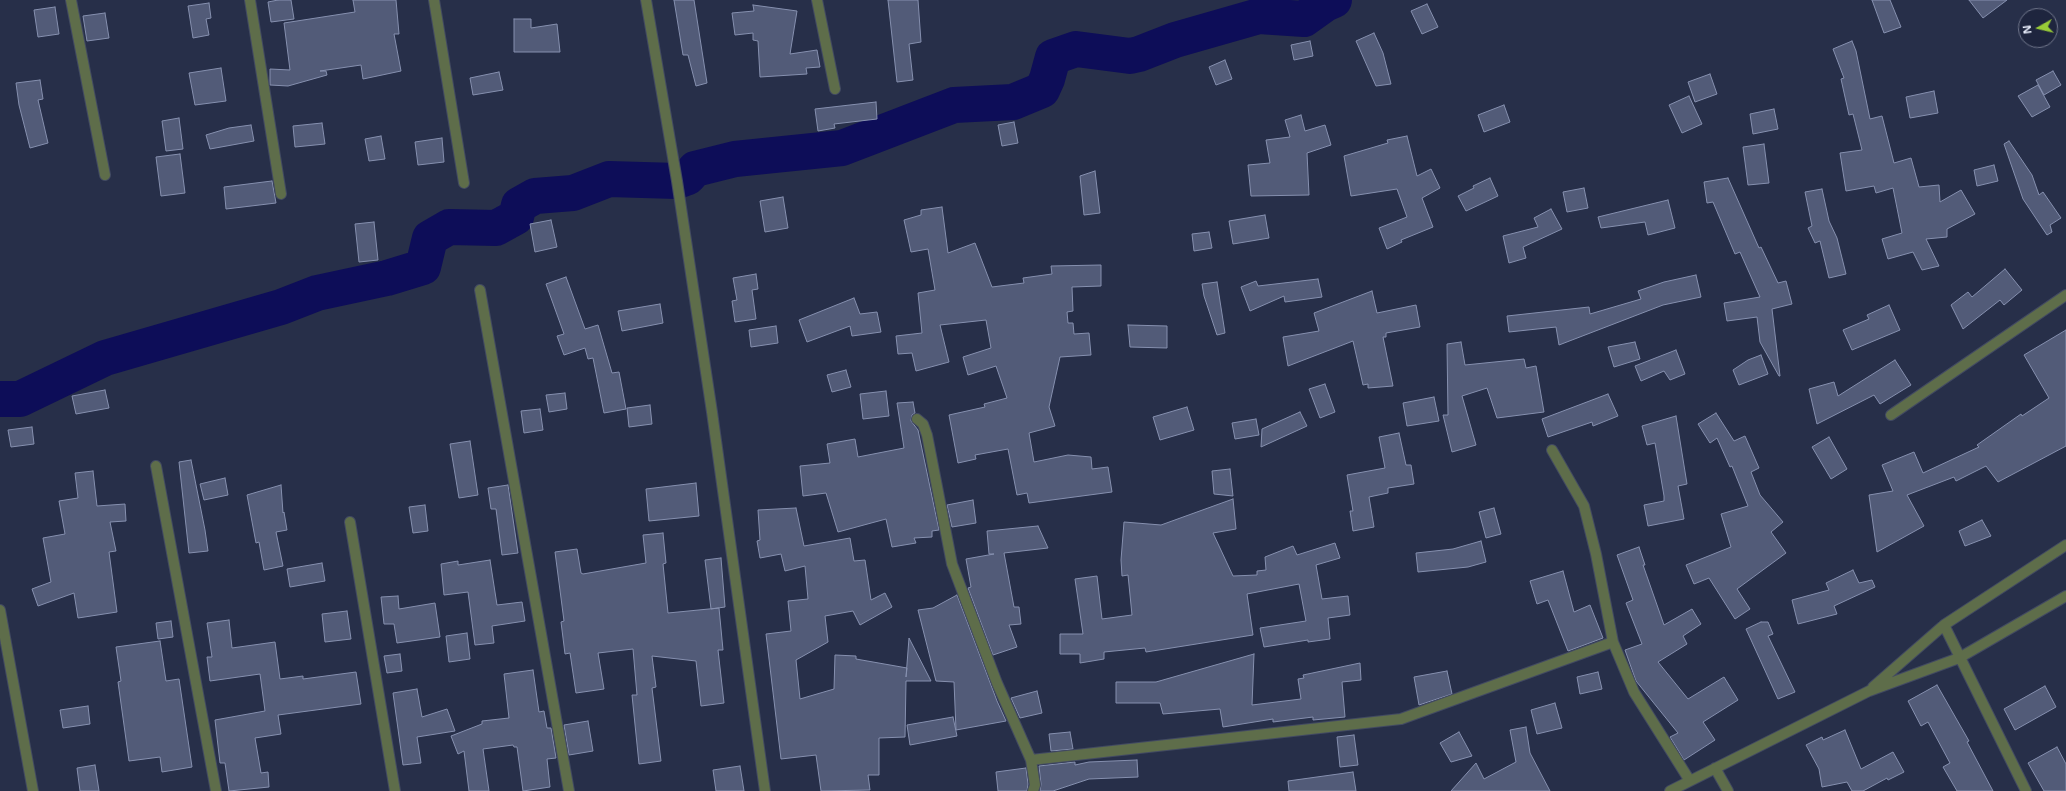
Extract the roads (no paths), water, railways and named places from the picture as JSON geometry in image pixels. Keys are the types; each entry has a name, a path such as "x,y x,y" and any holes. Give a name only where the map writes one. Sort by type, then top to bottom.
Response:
{"street":[{"path":"71,0 105,175"},
{"path":"250,0 281,194"},
{"path":"434,0 464,182"},
{"path":"646,0 677,181 705,366 765,791"},
{"path":"817,0 835,89"},
{"path":"480,290 569,791"},
{"path":"1891,415 2066,295"},
{"path":"917,419 923,424 927,435 952,564 997,683 1032,760 1035,785 1033,791"},
{"path":"1552,450 1584,506 1596,554 1614,642 1634,692 1690,781"},
{"path":"156,466 216,791"},
{"path":"350,522 395,791"},
{"path":"1869,690 1944,625 2066,545"},
{"path":"1670,791 1869,690 1959,658 2066,596"},
{"path":"0,610 33,791"},
{"path":"1944,625 2026,791"},
{"path":"1032,760 1401,719 1614,642"},
{"path":"1715,768 1728,791"}],"waterway":[{"path":"0,399 20,399 105,358 281,307 317,293 387,278 423,267 430,238 449,227 496,228 516,217 519,205 535,196 573,193 609,179 677,181 688,177 695,169 735,159 842,148 954,105 1013,102 1042,90 1047,79 1053,57 1076,49 1130,56 1175,40 1259,16 1304,19 1325,4 1334,0"}]}
